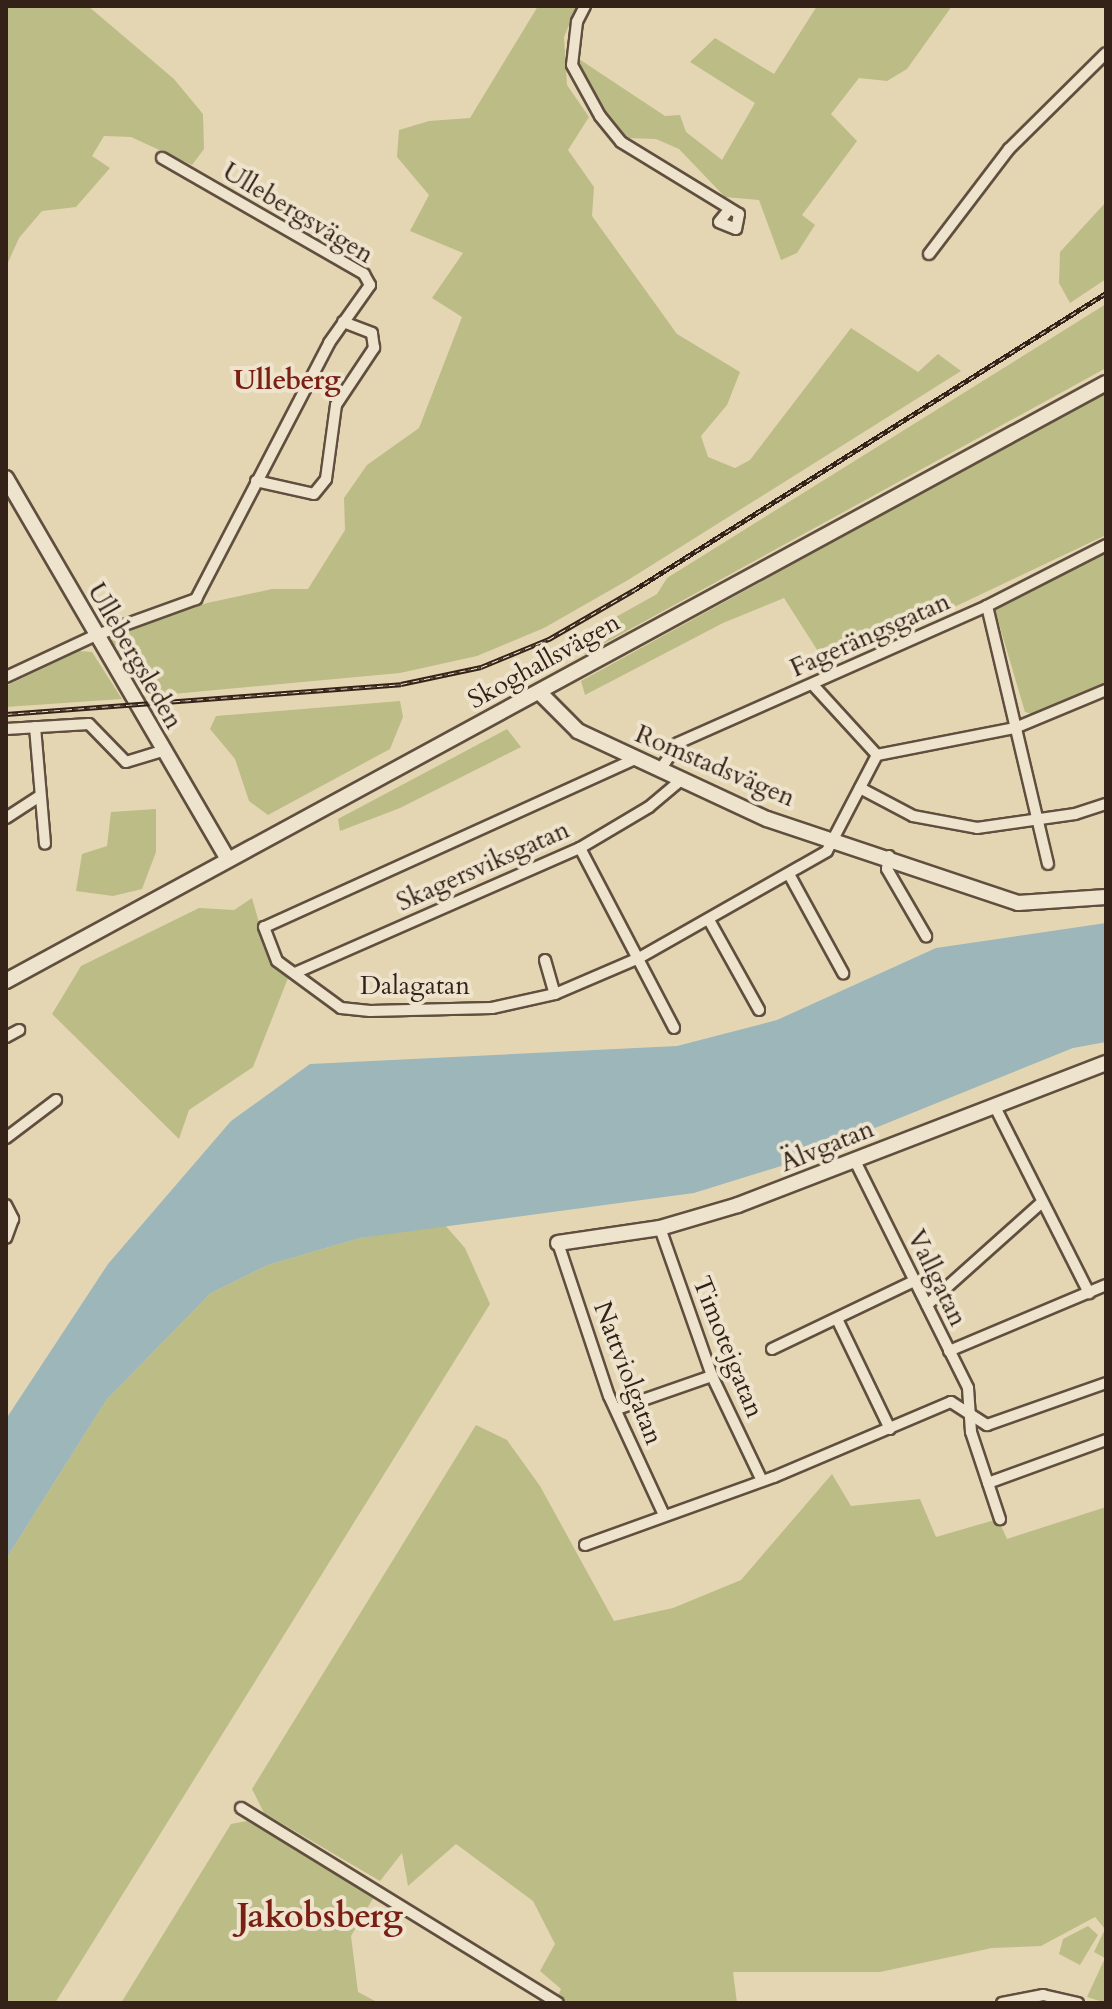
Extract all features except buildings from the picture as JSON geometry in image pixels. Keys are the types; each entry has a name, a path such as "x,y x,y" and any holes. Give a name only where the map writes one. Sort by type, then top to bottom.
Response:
{"main road":[{"name":"Skoghallsvägen","path":"6,981 227,857 539,692 1106,383"},
{"name":"Ullebergsleden","path":"6,478 94,636 227,857"},
{"name":"Romstadsvägen","path":"539,692 566,724 680,781 767,819 889,855 1018,903 1106,897"},
{"name":"Älvgatan","path":"558,1243 660,1228 856,1163 994,1105 1106,1063"}],"street":[{"path":"585,6 572,65 600,116 621,142 728,211"},
{"path":"929,254 1016,141 1106,53"},
{"name":"Ullebergsvägen","path":"6,677 94,636 196,599 343,322 370,285 364,274 162,158"},
{"path":"256,481 314,494 326,479 336,405 374,348 372,333 343,322"},
{"name":"Fagerängsgatan","path":"660,770 678,743 814,686 987,606 1106,545"},
{"path":"987,606 1048,864"},
{"path":"814,686 877,755 1015,728 1106,690"},
{"path":"6,729 89,724 126,762 163,751"},
{"path":"35,727 38,797 45,844"},
{"name":"Dalagatan","path":"635,759 264,927 277,961 341,1008 370,1011 492,1008 555,994 639,958 818,860 877,755"},
{"name":"Skagersviksgatan","path":"295,973 580,848 649,807 680,781"},
{"path":"860,788 913,816 977,828 1040,820 1106,804"},
{"path":"6,818 38,797"},
{"path":"580,848 674,1028"},
{"path":"889,855 887,869 926,936"},
{"path":"790,876 843,973"},
{"path":"709,920 759,1010"},
{"path":"545,960 555,994"},
{"path":"6,1037 19,1030"},
{"path":"6,1138 56,1100"},
{"path":"994,1105 1089,1293"},
{"name":"Vallgatan","path":"856,1163 968,1388 971,1432 1000,1519"},
{"path":"927,1305 1041,1203"},
{"path":"6,1205 13,1219 6,1238"},
{"name":"Timotejgatan","path":"660,1228 712,1376 762,1481"},
{"name":"Nattviolgatan","path":"558,1243 617,1409 660,1517"},
{"path":"772,1349 914,1281"},
{"path":"949,1351 1105,1287"},
{"path":"837,1319 890,1429"},
{"path":"617,1409 712,1376"},
{"path":"585,1545 762,1481 951,1402 987,1425 1106,1383"},
{"path":"988,1483 1106,1440"},
{"path":"241,1808 558,2003"},
{"path":"1002,2003 1043,1995 1078,2003"}],"green space":[{"path":"6,6 88,6 174,79 203,114 204,149 192,165 131,137 104,136 92,156 110,168 76,207 42,211 19,238 6,267"},
{"path":"538,6 577,6 564,37 567,85 589,117 568,150 594,187 592,216 677,334 740,372 727,405 701,436 708,457 735,468 750,460 851,328 918,372 938,354 961,371 628,580 544,628 477,656 400,673 151,696 137,687 111,640 116,633 207,603 272,589 308,589 345,530 344,498 367,465 419,428 462,317 432,298 463,253 410,231 429,195 397,157 399,130 429,121 470,118"},
{"path":"817,6 952,6 907,69 887,81 859,78 831,114 857,141 802,215 815,225 797,253 781,260 759,200 725,197 679,149 656,139 624,138 605,117 575,66 579,59 665,116 680,115 686,132 722,160 755,103 690,62 715,38 774,74"},
{"path":"1106,202 1106,279 1070,303 1059,283 1060,252"},
{"path":"1106,304 1106,368 585,654 573,641 657,594 667,578"},
{"path":"1106,392 1106,535 828,667 784,598 723,623 585,695 581,681"},
{"path":"1106,551 1106,683 1036,715 1025,712 994,607"},
{"path":"79,651 92,652 122,699 6,707 6,686"},
{"path":"400,701 403,717 390,749 268,815 249,801 235,759 210,729 216,716"},
{"path":"507,729 521,747 400,808 340,831 338,819"},
{"path":"156,809 156,852 142,889 113,896 76,891 82,854 107,846 111,812"},
{"path":"252,898 271,965 288,978 253,1067 189,1110 179,1139 52,1014 81,966 199,908 234,910"},
{"path":"444,1224 465,1248 490,1304 55,2003 6,2003 6,1559 107,1399 211,1293 268,1265 360,1238"},
{"path":"476,1425 507,1440 540,1486 614,1621 673,1608 741,1580 832,1474 851,1506 920,1499 936,1537 998,1519 1007,1539 1106,1507 1106,2003 1087,1997 1105,1958 1094,1952 1105,1929 1095,1917 1041,1946 992,1948 880,1972 733,1972 737,2003 555,2003 561,1989 540,1971 555,1944 533,1901 456,1844 408,1886 402,1853 380,1881 264,1813 252,1789"},
{"path":"247,1821 375,1895 351,1936 358,1992 379,2003 121,2003 231,1824"},
{"path":"1088,1926 1098,1935 1080,1965 1059,1954 1063,1939"}],"water":[{"path":"1106,923 1106,1042 1073,1048 781,1166 694,1193 360,1238 268,1265 211,1293 107,1399 6,1559 6,1419 108,1264 231,1121 310,1064 677,1046 777,1020 936,948"}],"railway":[{"path":"6,714 401,684 481,667 549,639 634,590 1106,293"}],"district":[{"name":"Ulleberg","path":"287,380"},
{"name":"Jakobsberg","path":"320,1917"}]}
